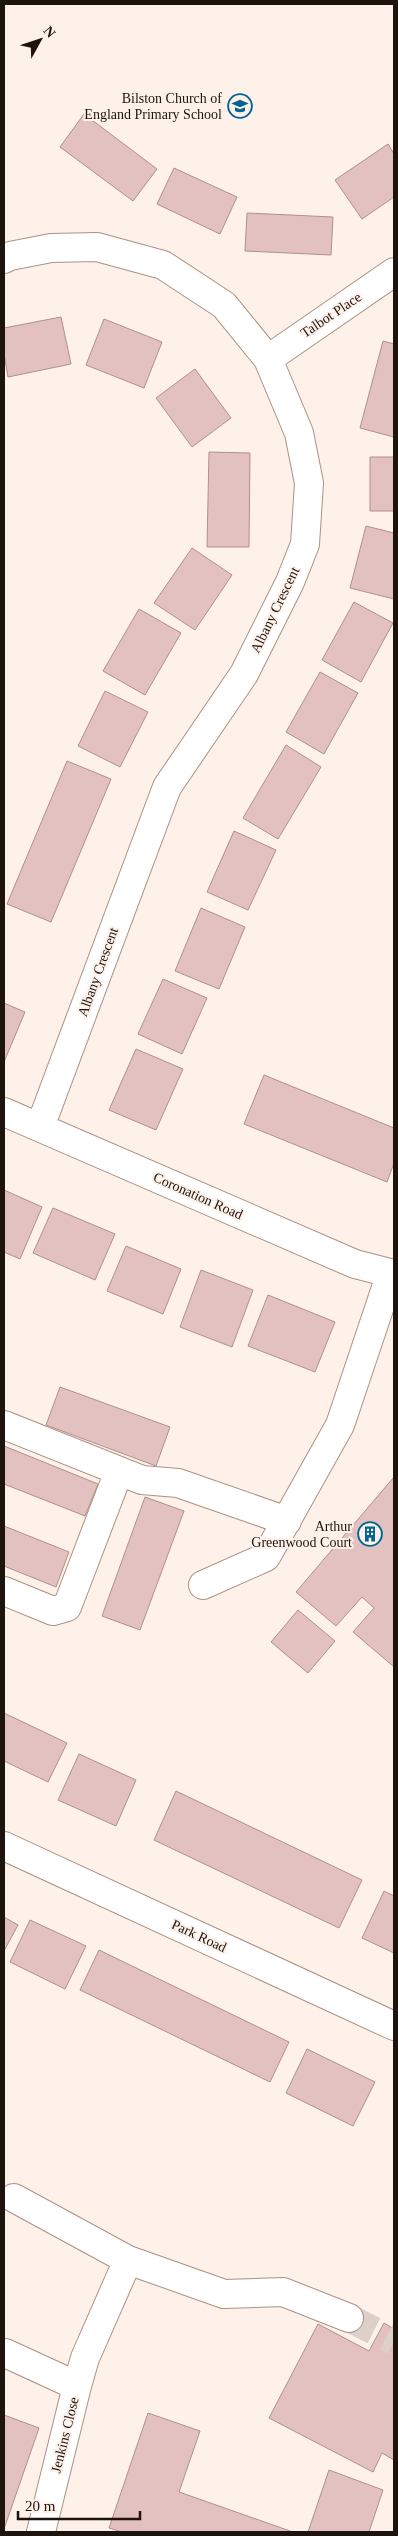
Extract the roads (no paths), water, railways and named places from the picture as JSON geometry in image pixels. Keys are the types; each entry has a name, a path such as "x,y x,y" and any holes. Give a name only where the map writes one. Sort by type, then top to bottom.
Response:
{"street":[{"name":"Albany Crescent","path":"4,259 10,256 51,248 97,246 164,265 224,305 268,359 299,432 310,484 305,544 290,582 244,674 167,788 40,1128"},
{"name":"Talbot Place","path":"268,359 394,272"},
{"name":"Coronation Road","path":"4,1112 354,1264 393,1273"},
{"path":"203,1585 266,1557 340,1425 393,1273"},
{"path":"4,1424 142,1480 178,1483 287,1522"},
{"path":"4,1591 53,1611 67,1607 120,1471"},
{"name":"Park Road","path":"4,1846 394,2026"},
{"path":"14,2198 128,2260 224,2294 283,2292 348,2318"},
{"path":"77,2386 85,2358 128,2260"},
{"name":"Jenkins Close","path":"6,2353 77,2386 41,2532"}],"tunnel":[{"path":"349,2318 394,2341"}],"place":[{"name":"Bilston Church of England Primary School","path":"240,106"},
{"name":"Arthur Greenwood Court","path":"370,1534"}]}
